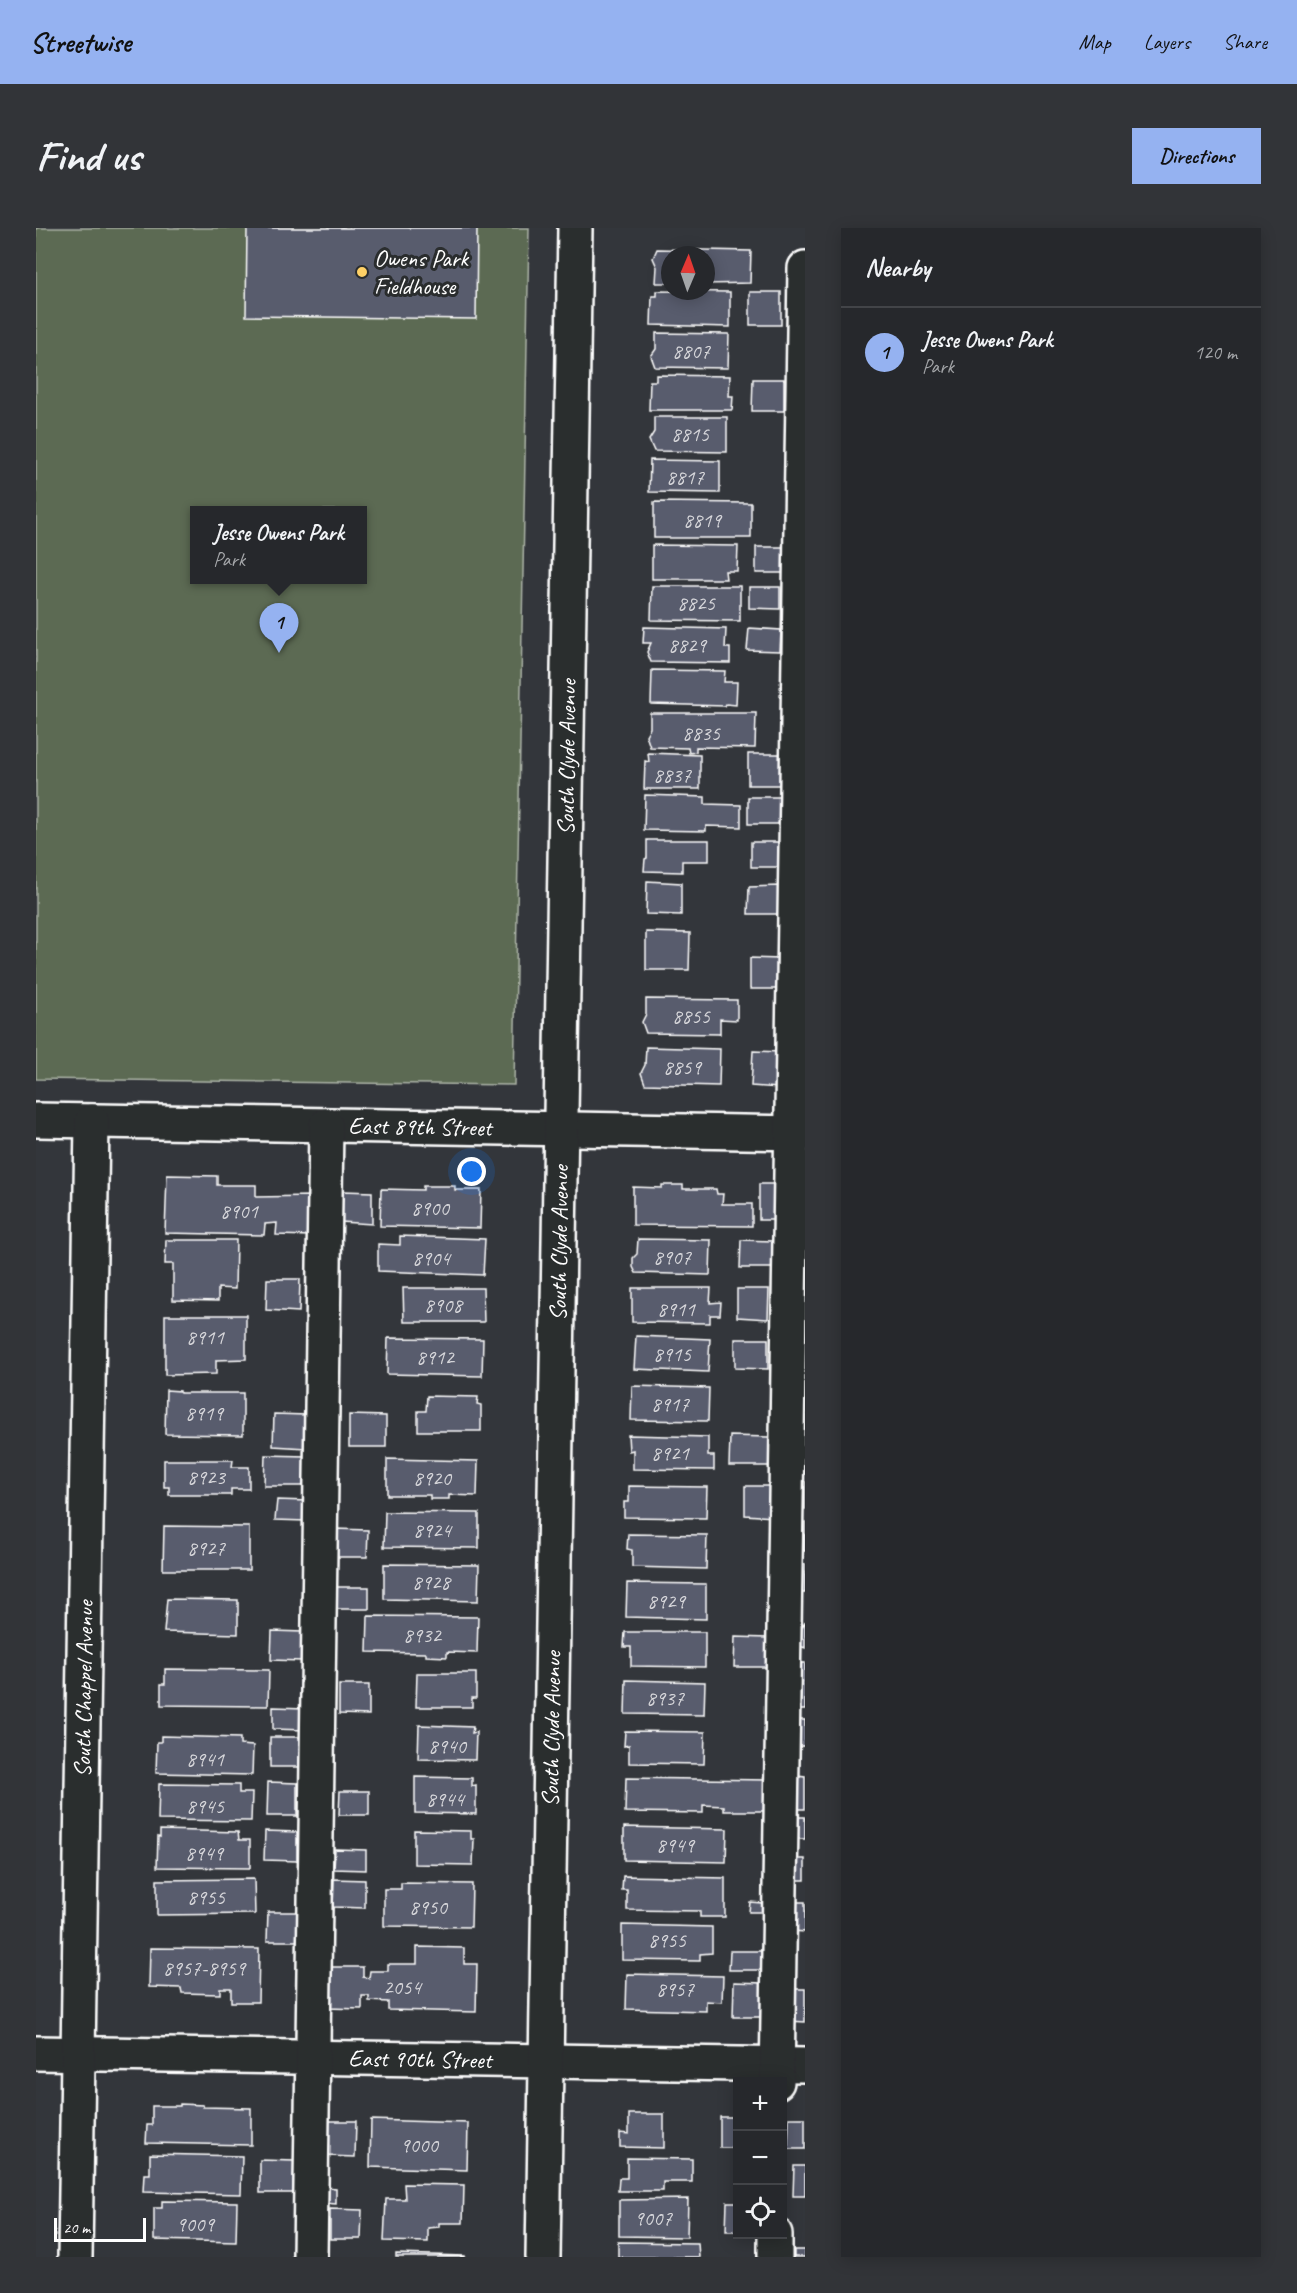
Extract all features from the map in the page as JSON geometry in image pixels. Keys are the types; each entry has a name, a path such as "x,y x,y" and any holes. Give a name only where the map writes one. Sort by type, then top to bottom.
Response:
{"street":[{"name":"South Clyde Avenue","path":"543,2257 575,228"},
{"path":"787,2071 805,268"},
{"name":"East 89th Street","path":"36,1120 798,1133"},
{"name":"South Chappel Avenue","path":"75,2257 92,1121"},
{"path":"310,2257 326,1125"},
{"name":"East 90th Street","path":"36,2053 546,2061 787,2071"},
{"path":"775,2239 775,2257"}],"green space":[{"path":"36,228 529,228 514,1085 36,1079"}],"building":[{"name":"Owens Park Fieldhouse","path":"247,228 477,228 476,319 246,316"},
{"path":"657,249 661,249 661,283 656,283 657,267 653,258"},
{"path":"715,250 751,251 750,283 715,284"},
{"path":"657,291 661,291 661,300 715,300 715,292 730,292 730,327 651,325 652,296 657,296"},
{"path":"750,292 781,292 781,325 750,325"},
{"path":"656,333 729,334 728,368 655,367 651,356 656,349"},
{"path":"656,375 730,376 729,396 733,396 732,410 649,410 650,381 656,381"},
{"path":"753,379 784,379 784,411 752,411"},
{"path":"654,417 727,417 727,452 654,451 649,440 654,432"},
{"path":"650,460 720,461 720,493 649,492"},
{"path":"654,502 751,503 751,538 654,538"},
{"path":"652,545 738,546 737,571 725,571 726,579 652,579"},
{"path":"756,547 785,547 785,573 756,573"},
{"path":"652,586 740,586 740,621 651,620"},
{"path":"749,587 780,587 780,609 749,608"},
{"path":"644,627 726,629 725,648 730,648 730,663 651,662 647,652 651,643 643,643"},
{"path":"749,628 781,630 780,651 747,650"},
{"path":"652,670 725,671 724,682 737,682 736,705 651,704"},
{"path":"650,713 756,713 755,748 696,747 696,752 689,753 688,748 650,747 646,735 650,728"},
{"path":"648,753 700,755 700,789 644,789 645,761 649,762"},
{"path":"748,754 780,754 780,785 748,785"},
{"path":"645,795 705,797 705,804 741,805 741,827 706,826 706,831 644,830"},
{"path":"748,797 779,797 780,824 748,824"},
{"path":"647,840 709,840 709,861 682,861 682,872 644,871"},
{"path":"751,842 779,842 779,867 751,867"},
{"path":"647,881 681,883 681,915 646,914"},
{"path":"779,886 780,914 748,914 749,887"},
{"path":"646,932 690,933 689,970 646,970"},
{"path":"750,958 781,959 782,989 750,989"},
{"path":"646,999 737,1000 737,1020 720,1019 720,1034 646,1033 642,1022 646,1014"},
{"path":"646,1047 720,1049 719,1086 645,1084 641,1073 645,1065"},
{"path":"753,1051 781,1052 779,1088 751,1086"},
{"path":"167,1175 217,1176 217,1185 256,1185 256,1197 312,1196 311,1236 276,1235 277,1223 265,1224 264,1235 165,1233"},
{"path":"759,1184 776,1184 775,1220 759,1220"},
{"path":"662,1185 683,1185 683,1189 716,1189 717,1194 723,1194 722,1204 752,1204 752,1226 633,1225 633,1187 662,1188"},
{"path":"423,1186 455,1186 455,1190 481,1190 480,1228 380,1226 381,1189 423,1190"},
{"path":"343,1191 372,1192 372,1224 341,1222"},
{"path":"400,1236 485,1239 483,1275 378,1271 378,1244 400,1245"},
{"path":"638,1239 711,1240 710,1275 636,1273 633,1258 637,1254"},
{"path":"166,1240 236,1240 235,1289 218,1288 218,1301 173,1300 173,1264 165,1264"},
{"path":"741,1240 774,1241 773,1268 740,1268"},
{"path":"267,1279 300,1279 299,1312 266,1310"},
{"path":"403,1288 483,1288 484,1322 404,1322"},
{"path":"632,1288 711,1288 710,1303 721,1302 720,1315 710,1315 710,1323 632,1322"},
{"path":"737,1289 769,1289 768,1319 737,1317"},
{"path":"165,1315 246,1315 246,1359 216,1360 216,1374 165,1375"},
{"path":"636,1336 710,1339 708,1372 634,1369"},
{"path":"388,1338 483,1339 482,1376 387,1374"},
{"path":"735,1339 768,1339 768,1369 735,1368"},
{"path":"632,1386 709,1388 708,1421 631,1420"},
{"path":"166,1390 180,1391 180,1393 243,1393 243,1435 165,1434"},
{"path":"427,1396 478,1397 477,1404 481,1405 481,1431 418,1431 418,1411 426,1411"},
{"path":"274,1414 306,1415 306,1448 273,1446"},
{"path":"349,1415 386,1416 386,1447 349,1447"},
{"path":"628,1435 708,1437 708,1456 714,1456 714,1470 633,1469 633,1450 629,1451"},
{"path":"730,1436 769,1437 769,1466 729,1466"},
{"path":"265,1455 306,1456 305,1486 264,1486"},
{"path":"387,1459 478,1461 477,1496 449,1495 449,1499 430,1499 430,1495 387,1495"},
{"path":"164,1460 233,1460 232,1467 249,1467 249,1489 231,1489 231,1495 169,1495 169,1487 164,1487"},
{"path":"802,1482 805,1482 805,1509 802,1509"},
{"path":"629,1486 707,1487 706,1518 624,1517 624,1502 629,1502"},
{"path":"745,1486 775,1486 774,1517 745,1515"},
{"path":"277,1500 307,1501 306,1521 275,1520"},
{"path":"385,1512 479,1513 479,1548 384,1547"},
{"path":"803,1522 805,1522 805,1551 803,1551"},
{"path":"164,1526 249,1527 249,1570 163,1570"},
{"path":"334,1529 368,1530 367,1557 334,1557"},
{"path":"628,1534 707,1535 706,1569 632,1567 632,1550 627,1549"},
{"path":"384,1564 479,1565 478,1601 384,1599"},
{"path":"802,1564 805,1564 805,1593 802,1593"},
{"path":"627,1583 706,1584 706,1619 626,1617"},
{"path":"334,1587 369,1587 369,1609 334,1609"},
{"path":"167,1599 238,1600 238,1634 164,1632"},
{"path":"368,1616 478,1617 477,1653 447,1652 447,1657 426,1656 426,1653 367,1652"},
{"path":"805,1622 805,1648 795,1644"},
{"path":"272,1631 303,1632 302,1661 271,1660"},
{"path":"625,1632 705,1632 705,1667 631,1666 631,1647 624,1647"},
{"path":"735,1637 767,1638 766,1667 734,1667"},
{"path":"796,1663 805,1663 805,1710 795,1710"},
{"path":"165,1669 269,1670 268,1706 161,1705 161,1684 165,1684"},
{"path":"417,1673 476,1673 476,1698 472,1698 472,1707 416,1707"},
{"path":"626,1680 705,1682 704,1715 625,1714"},
{"path":"339,1685 369,1685 369,1715 339,1714"},
{"path":"273,1707 305,1708 305,1730 273,1729"},
{"path":"795,1720 805,1720 805,1746 795,1746"},
{"path":"419,1725 473,1727 472,1733 476,1732 475,1760 418,1759"},
{"path":"625,1731 705,1732 704,1764 629,1763 629,1745 624,1746"},
{"path":"161,1736 240,1738 240,1745 253,1746 252,1775 156,1773 157,1742 161,1742"},
{"path":"270,1737 302,1737 301,1767 270,1767"},
{"path":"797,1776 805,1777 805,1809 797,1809"},
{"path":"415,1777 472,1778 472,1786 476,1785 476,1814 415,1813"},
{"path":"626,1778 768,1780 768,1811 724,1811 724,1806 703,1805 703,1813 625,1812"},
{"path":"268,1782 297,1783 297,1816 267,1816"},
{"path":"159,1784 239,1785 239,1793 252,1793 251,1821 158,1820"},
{"path":"340,1791 369,1791 369,1815 339,1815"},
{"path":"797,1817 805,1817 805,1839 797,1839"},
{"path":"624,1827 727,1829 726,1862 624,1860"},
{"path":"160,1830 238,1832 239,1840 250,1840 250,1868 157,1867"},
{"path":"414,1830 471,1831 471,1839 474,1839 473,1865 414,1864"},
{"path":"265,1831 297,1832 297,1861 264,1860"},
{"path":"335,1849 366,1850 366,1870 334,1869"},
{"path":"797,1859 805,1859 805,1880 796,1880"},
{"path":"623,1876 725,1878 725,1917 700,1917 700,1911 627,1910 627,1890 622,1890"},
{"path":"254,1879 255,1914 157,1915 157,1880"},
{"path":"334,1879 365,1880 365,1908 333,1907"},
{"path":"401,1883 472,1884 471,1927 384,1926 384,1889 401,1889"},
{"path":"750,1902 762,1903 762,1912 749,1912"},
{"path":"794,1902 805,1902 805,1932 793,1931"},
{"path":"268,1912 301,1912 301,1941 267,1941"},
{"path":"622,1925 712,1927 712,1953 700,1954 700,1961 622,1960"},
{"path":"417,1947 464,1948 464,1964 477,1964 476,2012 388,2010 388,2002 369,2001 369,1996 362,1996 362,2009 327,2008 327,1967 363,1967 363,1977 369,1978 370,1971 388,1971 388,1964 417,1964"},
{"path":"150,1948 259,1949 258,2002 231,2002 231,1988 220,1988 220,1994 182,1993 181,1988 149,1987"},
{"path":"730,1951 763,1951 762,1970 729,1970"},
{"path":"627,1974 723,1976 722,2002 706,2001 706,2011 626,2009"},
{"path":"734,1982 763,1983 763,2017 733,2017"},
{"path":"790,1989 805,1989 805,2022 790,2021"},
{"path":"180,2104 251,2108 251,2145 146,2143 147,2125 152,2125 152,2106 180,2106"},
{"path":"629,2114 664,2114 664,2148 620,2147 620,2133 629,2134"},
{"path":"720,2117 733,2117 733,2148 720,2148"},
{"path":"789,2118 805,2118 805,2149 788,2149"},
{"path":"371,2120 468,2123 467,2170 370,2167"},
{"path":"327,2121 356,2121 355,2157 326,2156"},
{"path":"150,2154 242,2156 241,2194 143,2192 144,2174 150,2174"},
{"path":"627,2158 692,2159 692,2182 663,2182 663,2191 618,2191 619,2178 627,2178"},
{"path":"260,2160 294,2161 293,2193 260,2193"},
{"path":"794,2166 805,2166 805,2196 793,2196"},
{"path":"404,2184 464,2185 463,2223 439,2223 439,2227 428,2228 428,2242 384,2241 386,2199 405,2199"},
{"path":"324,2187 336,2188 336,2204 324,2203"},
{"path":"688,2199 687,2237 619,2236 619,2200"},
{"path":"162,2201 237,2202 236,2242 154,2240 154,2208 162,2208"},
{"path":"727,2202 733,2202 733,2231 726,2231"},
{"path":"330,2209 362,2210 361,2239 330,2239"},
{"path":"618,2242 698,2243 699,2257 618,2257"},
{"path":"794,2250 805,2250 805,2257 794,2257"},
{"path":"396,2254 465,2256 465,2257 396,2257"}],"place":[{"name":"Owens Park Fieldhouse","path":"362,272"},
{"name":"Jesse Owens Park","path":"279,653"}]}
